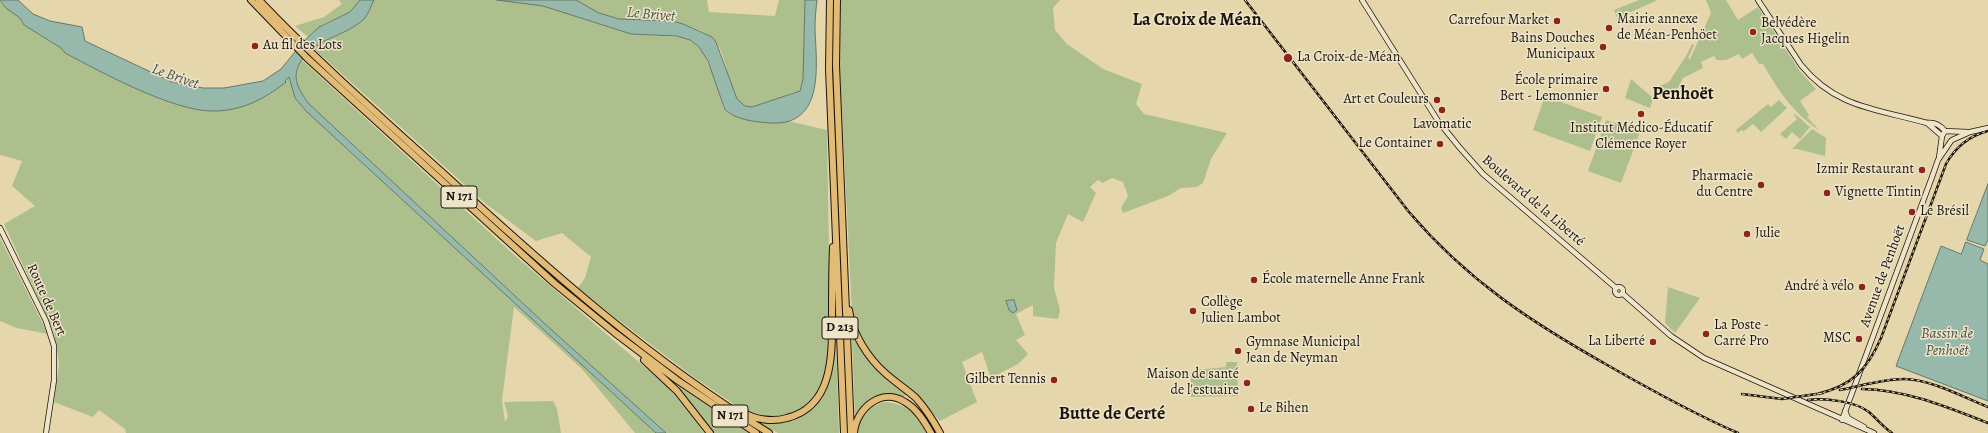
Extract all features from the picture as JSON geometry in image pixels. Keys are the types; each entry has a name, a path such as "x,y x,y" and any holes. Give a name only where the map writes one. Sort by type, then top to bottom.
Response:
{"highway":[{"name":"N 171","path":"251,0 295,42 310,52 568,286 643,346 729,407 769,433"},
{"name":"N 171","path":"259,0 308,58 539,270 592,315 688,388 756,433"},
{"name":"D 213","path":"830,0 829,69 844,433"},
{"name":"D 213","path":"837,0 836,65 851,433"},
{"path":"729,407 735,408 757,418 774,420 786,418 797,415 809,407 825,386 832,355 833,229 835,222"},
{"path":"845,288 848,293 850,317 855,330 872,359 921,404 933,419 940,433"},
{"path":"639,351 642,358 663,376 686,401 710,433"},
{"path":"854,433 857,419 864,409 874,401 890,397 903,400 911,406 919,414 931,433"}],"main road":[{"name":"Boulevard de la Liberté","path":"1362,0 1442,126 1483,174 1616,288 1621,288 1622,293 1671,336 1704,358 1842,420"},
{"path":"1758,0 1808,74 1825,87 1859,106 1927,123 1933,122 1941,126 1945,131 1970,132 1988,128"},
{"path":"1927,123 1945,142 1952,141 1970,132"},
{"path":"1938,160 1942,138 1945,131"},
{"path":"1952,132 1952,141"},
{"name":"Avenue de Penhoët","path":"1842,420 1938,160 1952,141"},
{"name":"Route de Bert","path":"0,228 46,321 54,346 55,369 46,433"},
{"path":"1845,409 1848,418 1862,425 1866,430"},
{"path":"1842,420 1874,433"}],"green space":[{"path":"339,0 360,0 350,12 323,24 308,37 295,26 324,17 342,4"},
{"path":"374,0 504,0 543,6 631,34 682,37 693,42 702,51 713,73 724,110 729,114 744,119 778,123 788,121 827,130 830,316 835,315 839,433 778,433 758,422 754,414 735,405 695,378 578,288 585,278 591,257 562,233 536,241 486,204 312,47 348,30 356,24"},
{"path":"576,0 707,0 709,12 775,16 779,0 805,0 803,79 800,91 757,106 746,106 739,101 734,94 722,52 717,43 700,30 678,23 615,18 597,12"},
{"path":"841,0 1060,0 1053,8 1055,30 1067,44 1103,69 1142,84 1136,104 1144,114 1227,133 1211,159 1203,183 1197,187 1181,188 1168,196 1123,213 1121,208 1128,196 1123,182 1112,178 1103,183 1098,180 1090,187 1096,193 1083,222 1068,214 1056,243 1054,288 1060,310 1058,319 1033,316 1033,305 1016,314 1025,335 1016,340 1028,354 1018,364 991,378 982,352 962,362 977,402 940,421 910,390 904,397 896,395 882,395 876,397 865,404 855,415 852,340 855,336 852,313 839,55"},
{"path":"1639,0 1656,1 1619,17 1617,14 1622,22 1619,23 1614,10"},
{"path":"1706,0 1726,0 1738,20 1758,7 1799,70 1816,89 1800,101 1809,115 1807,117 1819,130 1794,109 1780,92 1763,64 1759,64 1752,53 1742,59 1739,54 1726,60 1717,60 1714,56 1701,62 1703,68 1683,78 1672,101 1657,89 1657,87 1669,82 1692,44 1694,45 1688,58 1690,59 1711,13"},
{"path":"0,2 20,18 24,25 61,48 65,53 139,90 180,105 216,111 229,109 256,100 271,93 280,87 289,76 295,98 307,112 656,433 635,433 582,369 514,307 502,400 505,422 508,416 504,402 553,401 557,409 561,433 126,433 125,429 99,410 93,417 54,402 59,363 54,332 4,224 35,206 12,186 22,161 0,155"},
{"path":"302,60 513,254 669,388 704,433 666,433 544,323 308,103 297,82 297,72"},
{"path":"1631,79 1653,98 1650,108 1625,98"},
{"path":"1545,96 1602,117 1590,151 1533,130"},
{"path":"1779,100 1787,108 1761,132 1753,124 1744,131 1741,130 1738,133 1736,130 1768,104 1771,107"},
{"path":"1795,114 1810,127 1800,139 1792,132 1786,139 1780,134 1797,119 1794,115"},
{"path":"1606,120 1640,132 1621,183 1588,171"},
{"path":"1812,129 1826,138 1825,156 1792,149"},
{"path":"0,238 48,334 17,328 0,321"},
{"path":"1668,287 1700,298 1675,333 1665,323"},
{"path":"1226,362 1237,362 1238,396 1191,397 1191,374 1195,370 1226,367"},
{"path":"677,384 749,433 713,433"},
{"path":"886,402 900,405 910,411 919,420 926,433 858,433 860,421 866,412 880,403"}],"water":[{"path":"0,0 18,0 33,14 50,21 82,27 85,41 172,82 203,88 224,88 263,81 281,69 304,41 319,27 350,12 360,0 374,0 364,19 348,30 314,47 301,61 296,73 296,78 299,88 308,103 544,323 666,433 656,433 307,112 295,98 289,77 285,81 286,82 270,94 252,103 234,109 214,111 198,110 179,105 138,90 65,53 61,48 24,25 20,18 6,8"},
{"path":"497,0 576,0 599,13 619,19 673,21 683,24 712,37 716,42 737,99 745,106 752,107 800,91 803,79 805,0 817,0 815,24 816,74 814,90 809,103 801,114 789,121 771,123 741,118 725,110 708,61 699,47 690,40 677,36 631,34 543,6"},
{"path":"1988,184 1988,240 1985,246 1967,240"},
{"name":"Bassin de Penhoët","path":"1966,242 1984,249 1980,260 1988,264 1988,401 1896,366 1941,246 1961,254"},
{"path":"1014,300 1017,310 1013,313 1009,310 1006,301"}],"railway":[{"path":"1245,0 1409,212 1431,237 1454,259 1502,298 1580,350 1657,393 1738,433"},
{"path":"1817,394 1829,391 1849,381 1864,368 1870,359 1881,338 1946,164 1954,152 1969,139 1988,131"},
{"path":"1840,390 1888,380 1914,380 1946,389 1988,407"},
{"path":"1862,389 1895,392 1926,400 1988,423"},
{"path":"1742,394 1782,399 1823,393"},
{"path":"1808,400 1823,399 1856,405 1869,412 1892,433"}],"place":[{"name":"Carrefour Market","path":"1557,21"},
{"name":"Mairie annexe de Méan-Penhöet","path":"1609,28"},
{"name":"Belvédère Jacques Higelin","path":"1753,32"},
{"name":"Au fil des Lots","path":"255,46"},
{"name":"Bains Douches Municipaux","path":"1603,47"},
{"name":"La Croix-de-Méan","path":"1288,58"},
{"name":"École primaire Bert - Lemonnier","path":"1606,89"},
{"name":"Art et Couleurs","path":"1437,100"},
{"name":"Lavomatic","path":"1442,110"},
{"name":"Institut Médico-Éducatif Clémence Royer","path":"1641,114"},
{"name":"Le Container","path":"1440,144"},
{"name":"Izmir Restaurant","path":"1922,170"},
{"name":"Pharmacie du Centre","path":"1761,185"},
{"name":"Vignette Tintin","path":"1827,193"},
{"name":"Le Brésil","path":"1912,212"},
{"name":"Julie","path":"1747,234"},
{"name":"École maternelle Anne Frank","path":"1254,280"},
{"name":"André à vélo","path":"1862,287"},
{"name":"Collège Julien Lambot","path":"1193,311"},
{"name":"La Poste - Carré Pro","path":"1706,334"},
{"name":"MSC","path":"1859,339"},
{"name":"La Liberté","path":"1653,342"},
{"name":"Gymnase Municipal Jean de Neyman","path":"1238,351"},
{"name":"Gilbert Tennis","path":"1054,380"},
{"name":"Maison de santé de l'estuaire","path":"1247,383"},
{"name":"Le Bihen","path":"1251,409"}],"district":[{"name":"La Croix de Méan","path":"1197,21"},
{"name":"Penhoët","path":"1683,95"},
{"name":"Butte de Certé","path":"1112,415"}],"water label":[{"name":"Le Brivet","path":"651,15"},
{"name":"Le Brivet","path":"175,77"}]}
